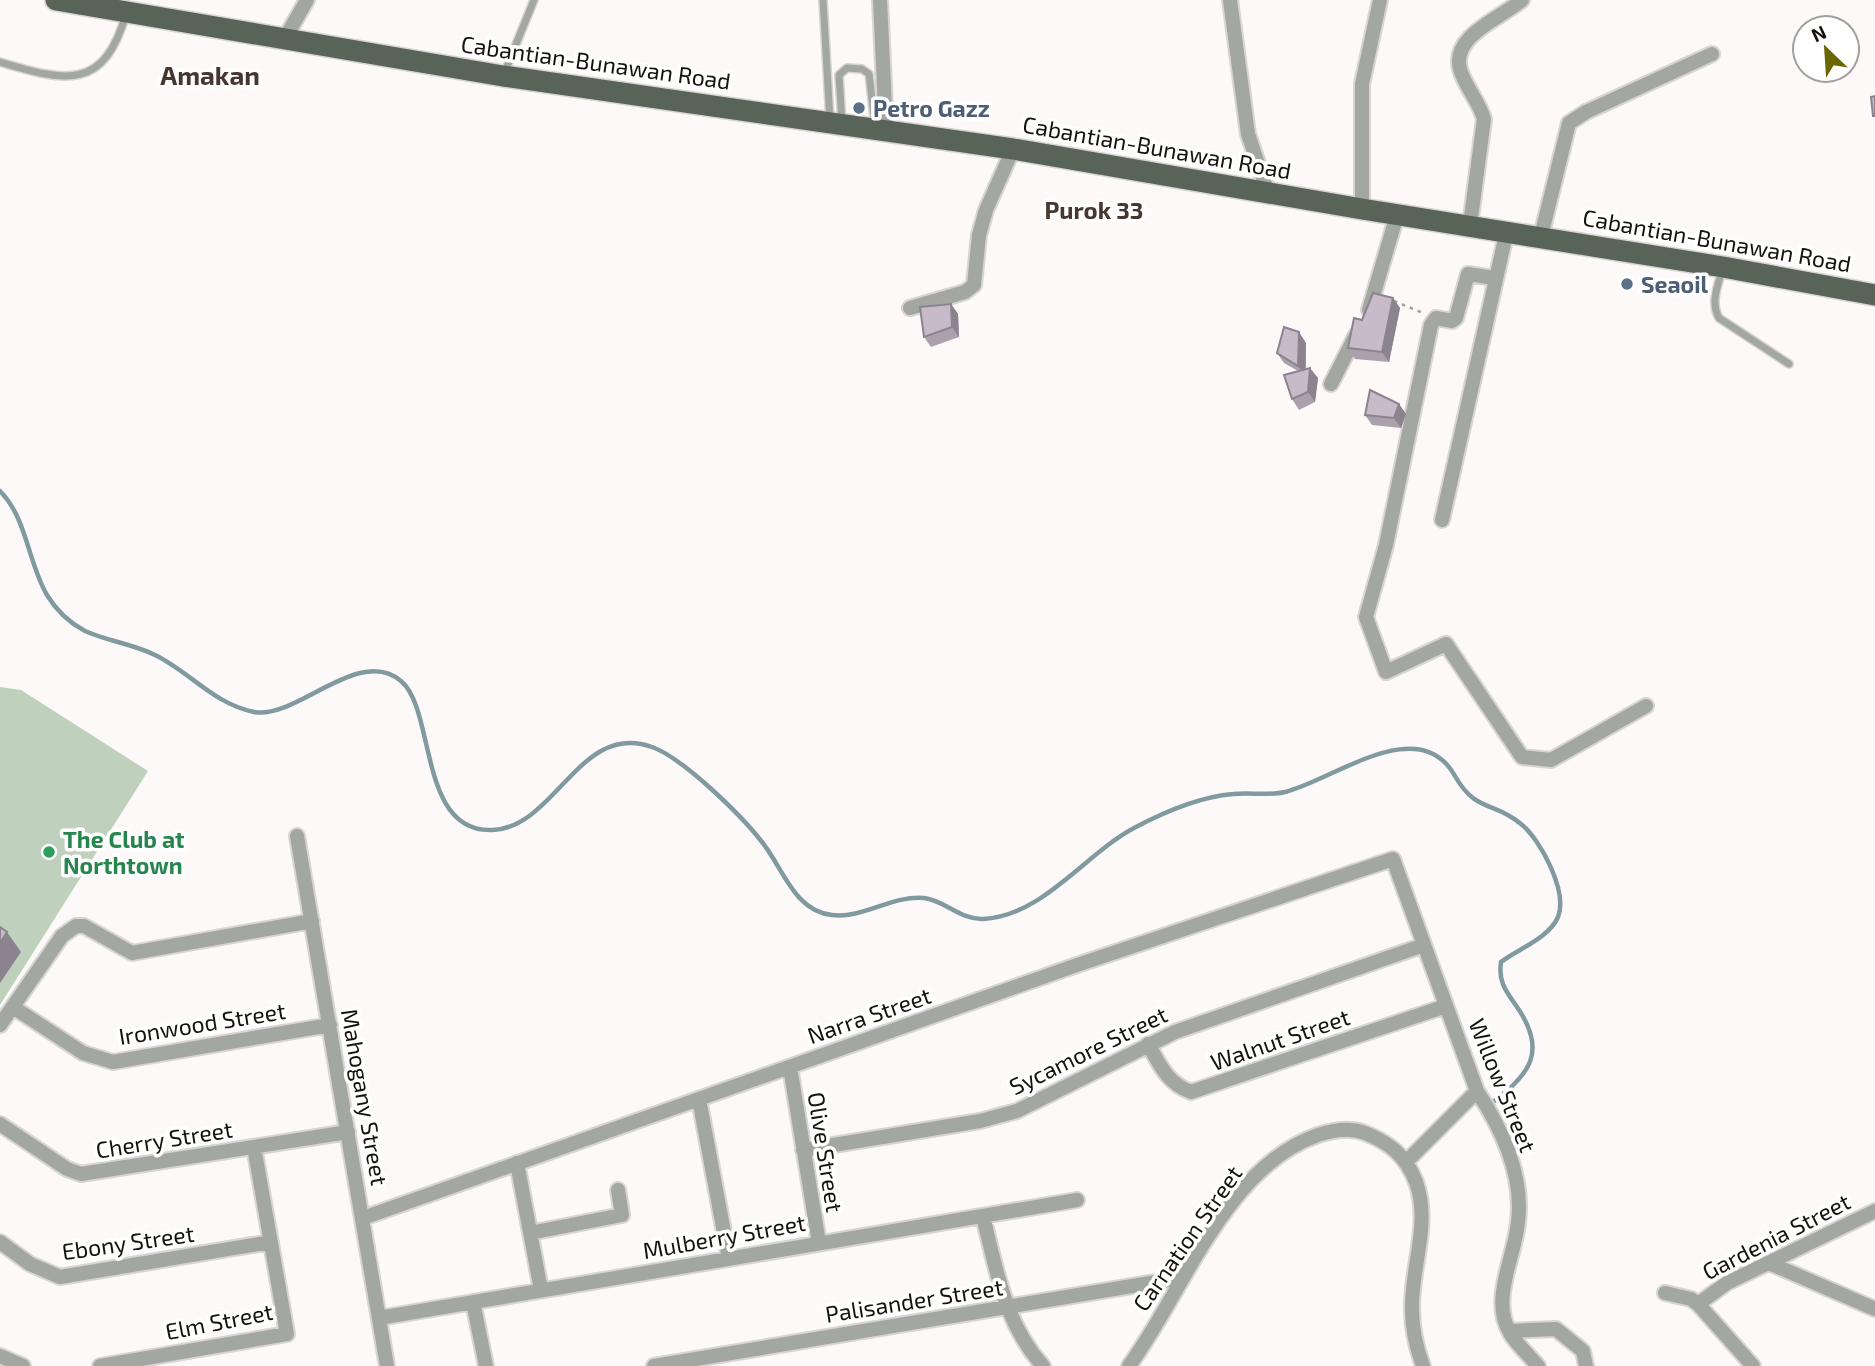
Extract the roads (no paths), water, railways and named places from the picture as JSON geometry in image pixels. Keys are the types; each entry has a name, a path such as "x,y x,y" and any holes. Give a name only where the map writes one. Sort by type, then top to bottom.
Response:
{"main road":[{"name":"Cabantian-Bunawan Road","path":"58,0 503,76 1013,149 1397,215 1507,230 1875,295"}],"street":[{"path":"284,40 307,0"},
{"path":"880,0 881,128"},
{"path":"1230,0 1248,134 1268,193"},
{"path":"1362,209 1359,123 1362,84 1380,0"},
{"path":"1469,225 1484,119 1480,106 1461,72 1458,58 1462,46 1475,34 1522,0"},
{"path":"1541,236 1569,123 1586,112 1712,54"},
{"path":"910,308 965,292 974,285 979,235 986,210 1013,149"},
{"path":"1331,384 1375,294 1397,215"},
{"path":"1442,520 1494,278 1507,230"},
{"path":"1494,278 1468,274 1456,318 1448,321 1436,318 1431,325 1386,545 1366,617 1386,672 1447,644 1522,757 1551,760 1646,706"},
{"name":"Mahogany Street","path":"297,836 387,1366"},
{"name":"Willow Street","path":"1393,859 1477,1091 1504,1138 1517,1185 1519,1221 1502,1293 1509,1331 1538,1366"},
{"name":"Narra Street","path":"363,1218 1074,966 1393,859"},
{"path":"0,1025 62,936 76,926 84,926 132,953 312,921"},
{"name":"Sycamore Street","path":"803,1150 980,1121 1017,1111 1148,1044 1424,946"},
{"name":"Walnut Street","path":"1148,1044 1166,1076 1176,1086 1191,1092 1446,1006"},
{"name":"Ironwood Street","path":"13,1007 83,1053 113,1062 330,1025"},
{"name":"Olive Street","path":"790,1067 818,1244"},
{"path":"1423,1366 1414,1340 1411,1306 1422,1229 1421,1202 1407,1161 1477,1091"},
{"path":"699,1099 729,1259"},
{"name":"Cherry Street","path":"0,1124 60,1165 81,1174 348,1132"},
{"name":"Carnation Street","path":"1129,1366 1180,1278 1245,1187 1269,1162 1303,1141 1333,1130 1357,1130 1388,1142 1407,1161"},
{"name":"Elm Street","path":"100,1366 287,1334 254,1147"},
{"path":"517,1163 541,1290"},
{"path":"530,1233 622,1215 618,1190"},
{"name":"Mulberry Street","path":"379,1318 1077,1200"},
{"name":"Gardenia Street","path":"1698,1304 1716,1290 1769,1262 1875,1211"},
{"path":"983,1216 1007,1307 1022,1337 1042,1366"},
{"name":"Ebony Street","path":"0,1242 30,1264 60,1278 271,1242"},
{"path":"1769,1262 1875,1309"},
{"name":"Palisander Street","path":"654,1366 1180,1278"},
{"path":"1665,1293 1691,1299 1698,1304 1753,1366"},
{"path":"473,1302 486,1366"},
{"path":"1509,1331 1556,1329 1583,1351 1586,1366"},
{"path":"0,1356 23,1366"}],"lane":[{"path":"503,76 534,0"},
{"path":"823,0 836,123"},
{"path":"0,62 39,74 66,76 89,71 104,63 114,50 127,10"},
{"path":"836,123 840,71 847,68 862,69 870,78 881,128"},
{"path":"1723,267 1714,298 1714,310 1719,318 1789,364"}],"waterway":[{"path":"0,491 22,527 35,569 47,595 64,616 85,631 155,655 214,695 254,712 271,711 289,705 347,677 366,672 384,672 401,681 412,696 440,792 452,812 469,826 493,830 515,825 534,812 587,761 606,749 627,743 652,747 695,775 740,817 762,842 791,887 808,906 832,915 855,914 912,898 939,902 975,918 1005,915 1044,896 1116,839 1169,811 1220,796 1285,792 1374,756 1398,750 1420,750 1439,758 1470,796 1511,817 1529,832 1551,867 1559,894 1560,906 1554,924 1540,937 1501,962 1502,981 1526,1022 1533,1049 1525,1071 1493,1102"}],"place":[{"name":"Petro Gazz","path":"859,108"},
{"name":"Seaoil","path":"1627,284"},
{"name":"The Club at Northtown","path":"49,852"}],"district":[{"name":"Amakan","path":"210,74"},
{"name":"Purok 33","path":"1094,209"}]}
